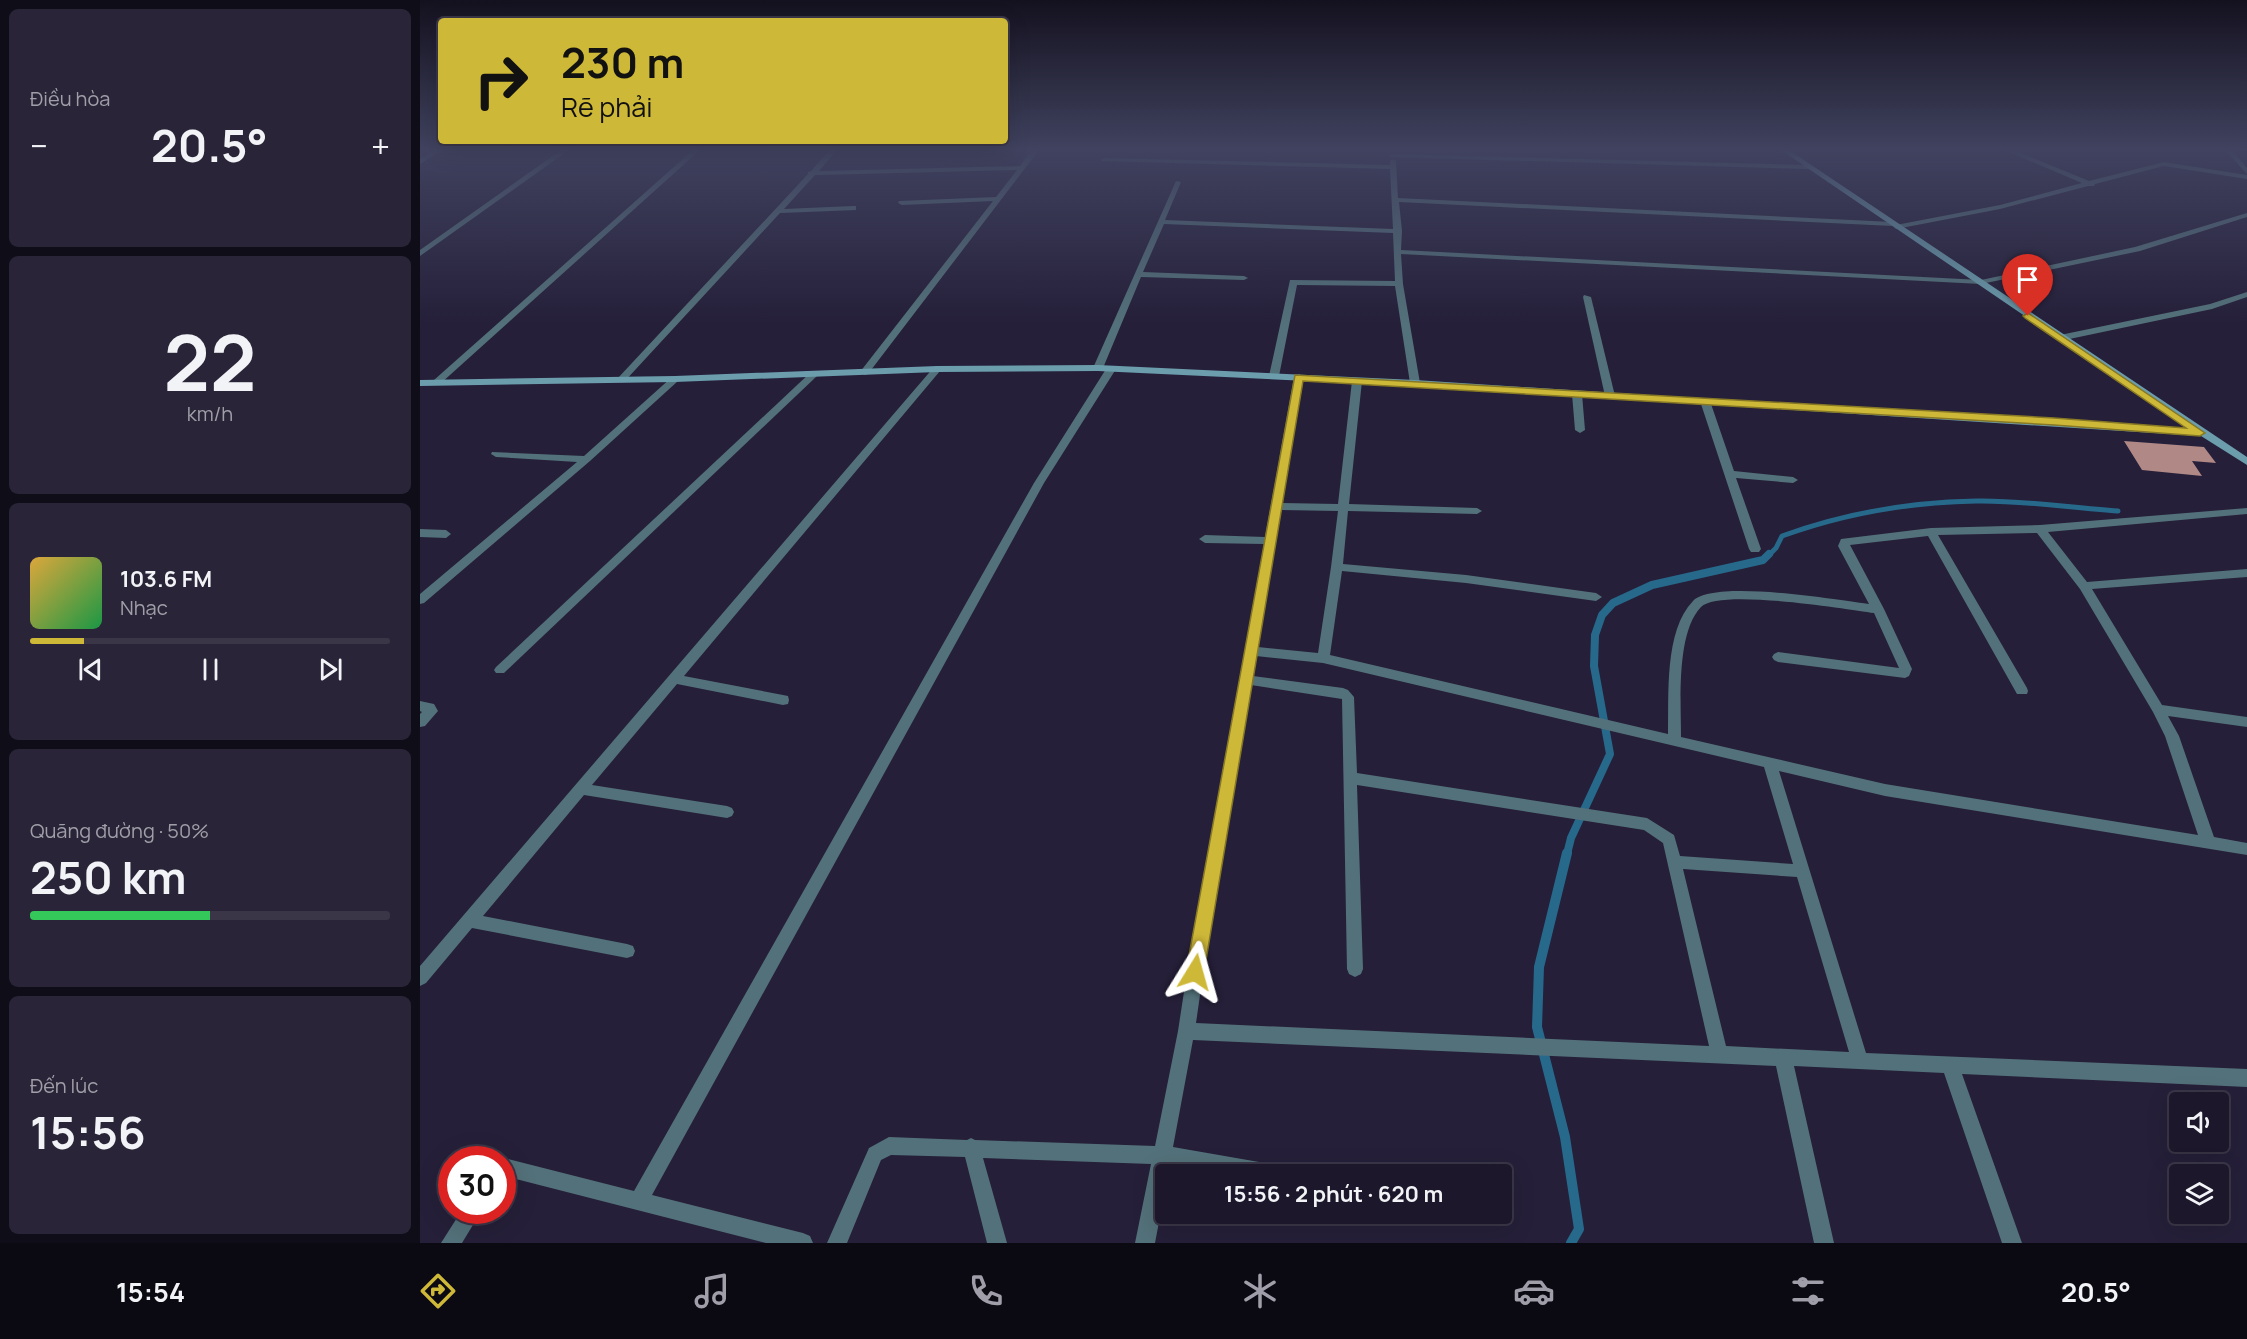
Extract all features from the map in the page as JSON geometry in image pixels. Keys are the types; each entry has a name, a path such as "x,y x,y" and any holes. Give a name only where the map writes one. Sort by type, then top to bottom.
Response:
{"street":[{"path":"420,254 485,208"},
{"path":"437,382 632,208"},
{"path":"621,380 779,208"},
{"path":"776,211 853,208"},
{"path":"866,372 991,208"},
{"path":"639,1201 1105,368 1138,274 1167,208"},
{"path":"1397,208 1399,284 1415,383"},
{"path":"1550,208 1895,226 1994,208"},
{"path":"1868,208 1981,282 2200,433 2247,462"},
{"path":"1399,252 1981,282 2137,249 2247,215"},
{"path":"1161,222 1398,231"},
{"path":"1138,274 1244,278"},
{"path":"1274,376 1293,282 1399,284"},
{"path":"2060,338 2212,306 2247,294"},
{"path":"1587,297 1610,396"},
{"path":"420,382 675,379 937,369 1105,368 1415,383 2200,433"},
{"path":"420,978 937,369"},
{"path":"500,670 814,374"},
{"path":"1146,1243 1186,1031 1201,933 1299,377"},
{"path":"420,600 586,459 675,379"},
{"path":"1323,658 1338,567 1357,381"},
{"path":"1577,394 1580,430"},
{"path":"1705,401 1755,549"},
{"path":"496,454 586,459"},
{"path":"1729,474 1793,480"},
{"path":"1276,506 1477,511"},
{"path":"1778,657 1905,673 1878,609 1845,542 1931,532 2040,529 2247,511"},
{"path":"2040,529 2084,586 2158,709 2172,736 2208,842"},
{"path":"1931,532 2022,691"},
{"path":"420,533 446,534"},
{"path":"1205,539 1270,541"},
{"path":"1338,567 1466,579 1596,597"},
{"path":"2084,586 2247,573"},
{"path":"1674,740 1679,647 1684,628 1698,603 1705,597 1732,593 1878,609"},
{"path":"1251,651 1323,658 1886,790 2247,849"},
{"path":"674,679 783,700"},
{"path":"1246,680 1343,693 1348,697 1352,778 1355,969"},
{"path":"420,706 429,708 431,711 420,722"},
{"path":"2158,709 2247,722"},
{"path":"1770,763 1860,1061"},
{"path":"1352,778 1647,824 1660,831 1669,839 1719,1054"},
{"path":"580,789 728,812"},
{"path":"1674,862 1804,871"},
{"path":"469,920 627,951"},
{"path":"1186,1031 2247,1078"},
{"path":"1783,1057 1824,1243"},
{"path":"1950,1065 2012,1243"},
{"path":"837,1243 875,1154 889,1146 1164,1155 1218,1164"},
{"path":"971,1147 997,1243"},
{"path":"516,1170 802,1243"},
{"path":"451,1243 464,1224"}],"building":[{"path":"2124,441 2204,447 2216,463 2192,461 2202,476 2142,470"}],"waterway":[{"path":"1768,556 1776,548 1782,536 1829,521 1902,507 1994,501 2118,511"},
{"path":"1567,854 1571,838 1610,754 1594,666 1595,635 1602,615 1613,603 1652,585 1763,560 1769,554"},
{"path":"1567,853 1539,967 1537,1027 1565,1137 1579,1229 1571,1243"}],"route":[{"path":"1195,972 1299,377 2054,422 2200,433 2028,316"}]}
